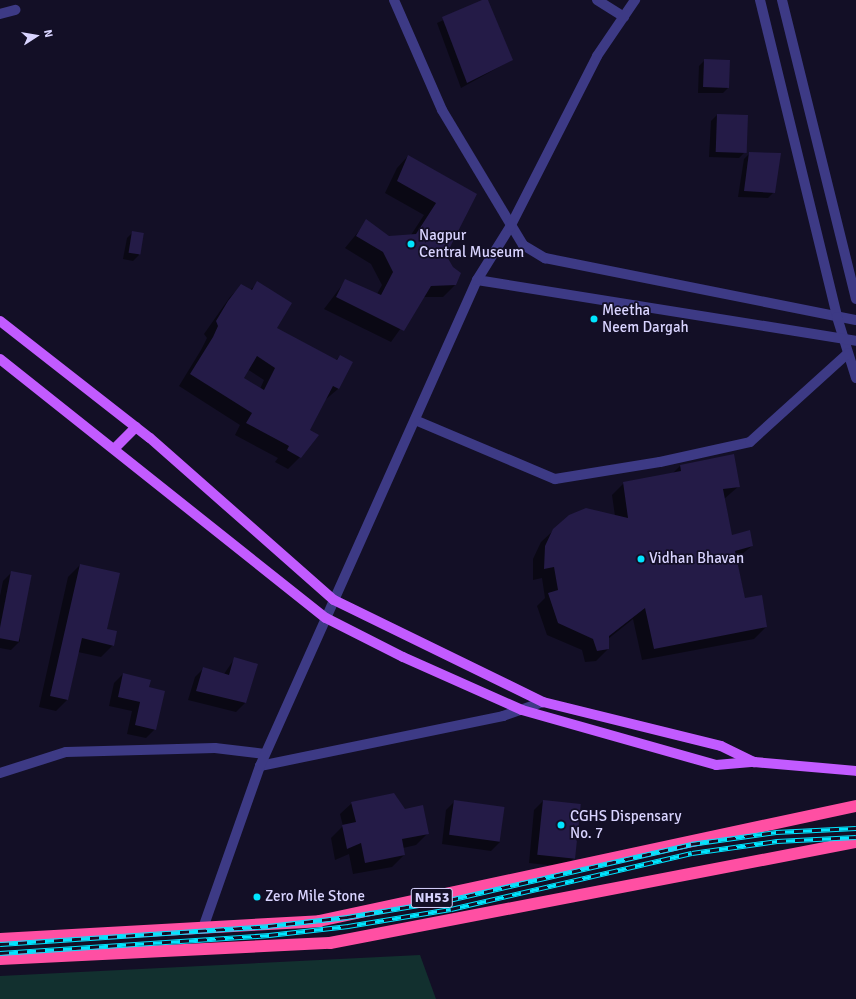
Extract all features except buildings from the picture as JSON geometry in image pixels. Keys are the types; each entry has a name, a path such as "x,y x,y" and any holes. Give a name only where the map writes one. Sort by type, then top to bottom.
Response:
{"highway":[{"path":"843,806 856,798"},
{"name":"NH53","path":"0,940 319,921 843,806 856,806"},
{"name":"NH53","path":"0,959 330,942 856,842"}],"main road":[{"path":"0,321 136,427 334,600 543,702 721,746 754,762"},
{"path":"0,359 326,618 522,710 716,765 754,762 856,771"},
{"path":"114,449 136,427"}],"street":[{"path":"394,0 442,110 497,199 510,227 523,245 545,258 856,320"},
{"path":"597,0 624,17"},
{"path":"203,928 265,754 478,280 510,227 574,98 635,0"},
{"path":"760,0 837,317 856,378"},
{"path":"782,0 856,299"},
{"path":"0,14 15,10"},
{"path":"478,280 856,341"},
{"path":"415,420 556,479 660,462 750,442 848,353"},
{"path":"260,766 522,710 543,702"},
{"path":"0,772 66,752 215,748 265,754"}],"green space":[{"path":"420,955 436,999 0,999 0,976"}],"railway":[{"path":"0,944 268,926 347,917 449,900 691,844 776,832 856,828"},
{"path":"0,953 269,935 348,926 451,909 692,853 777,841 856,837"}],"place":[{"name":"Nagpur Central Museum","path":"411,244"},
{"name":"Meetha Neem Dargah","path":"594,319"},
{"name":"Vidhan Bhavan","path":"641,559"},
{"name":"CGHS Dispensary No. 7","path":"561,825"},
{"name":"Zero Mile Stone","path":"257,897"}]}
